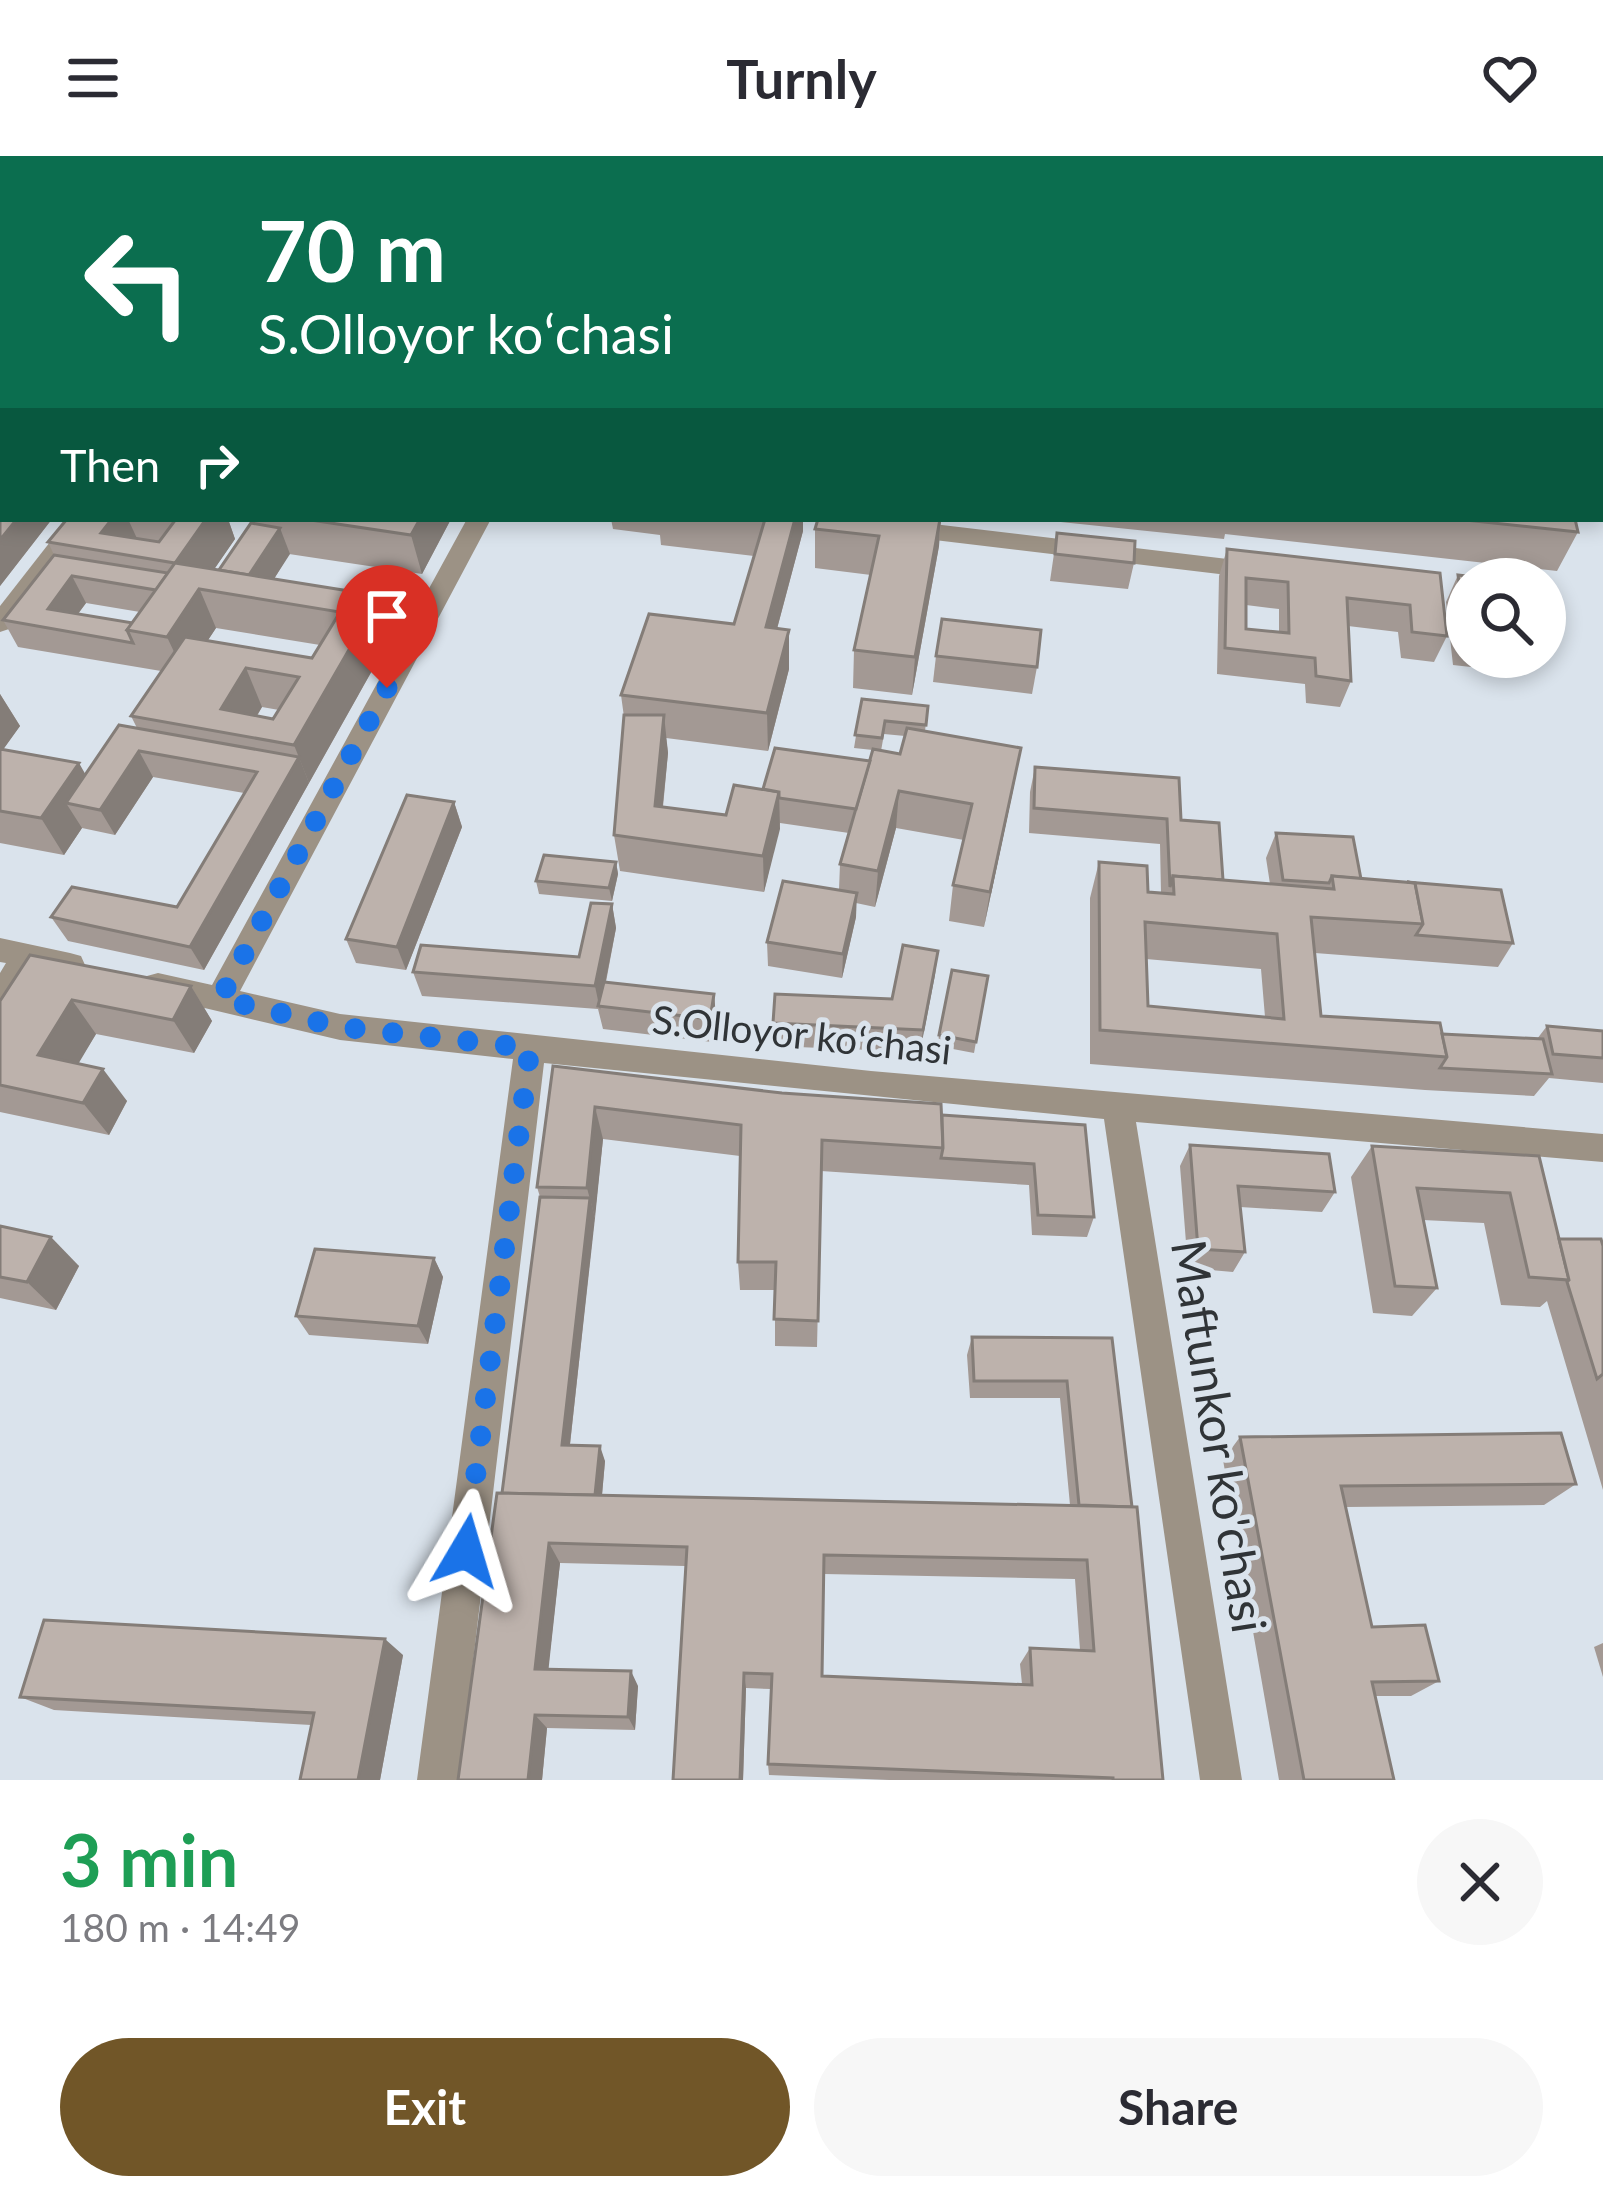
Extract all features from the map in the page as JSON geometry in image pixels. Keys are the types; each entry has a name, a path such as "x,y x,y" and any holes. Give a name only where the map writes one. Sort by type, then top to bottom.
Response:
{"street":[{"path":"0,623 79,522"},
{"path":"220,999 477,522"},
{"path":"852,522 1277,572"},
{"path":"0,1000 14,952 91,970"},
{"name":"S.Olloyor koʻchasi","path":"134,980 340,1027 1118,1107 1603,1148"},
{"path":"438,1780 530,1048"},
{"name":"Maftunkor ko'chasi","path":"1118,1107 1222,1780"}],"building":[{"path":"0,522 15,522 0,540"},
{"path":"65,522 110,522 101,533 159,542 174,522 204,522 175,563 48,542"},
{"path":"324,522 418,522 411,535"},
{"path":"764,522 794,522 766,627 789,630 767,713 621,695 649,614 734,624"},
{"path":"817,522 939,522 915,657 854,650 879,536 815,529"},
{"path":"1484,522 1576,522 1578,532"},
{"path":"251,523 280,528 249,575 219,570"},
{"path":"1057,533 1135,541 1134,563 1055,554"},
{"path":"1227,549 1440,573 1446,636 1412,632 1410,605 1347,598 1351,681 1316,676 1315,658 1225,648","holes":["1246,578 1288,582 1289,633 1246,629"]},
{"path":"54,555 168,573 156,590 72,576 48,609 133,623 127,630 133,643 3,620"},
{"path":"175,563 380,596 294,745 131,716 185,637 312,658 340,612 199,589 167,637 127,630","holes":["246,668 299,677 273,719 221,709"]},
{"path":"942,619 1041,630 1037,667 936,656"},
{"path":"862,699 928,706 926,725 885,721 882,738 855,735"},
{"path":"624,715 664,715 655,806 726,815 734,785 779,792 763,856 614,835"},
{"path":"119,725 299,757 190,947 51,917 72,887 177,907 257,772 139,751 100,810 66,803"},
{"path":"907,728 1021,748 990,892 953,885 972,804 899,791 878,871 840,864 873,749 900,754"},
{"path":"775,748 870,761 856,809 779,798 779,792 763,789"},
{"path":"0,749 79,763 41,818 0,811"},
{"path":"1035,767 1179,778 1181,820 1219,823 1223,880 1173,876 1170,887 1167,819 1034,808"},
{"path":"407,795 454,802 397,947 346,939"},
{"path":"1276,833 1353,837 1361,879 1283,880"},
{"path":"544,855 616,862 609,888 536,881"},
{"path":"1099,862 1147,866 1148,892 1174,894 1173,876 1334,889 1332,876 1415,883 1423,924 1311,917 1321,1016 1440,1023 1447,1057 1100,1030","holes":["1145,922 1277,934 1284,1019 1148,1006"]},
{"path":"783,881 857,893 843,954 767,942"},
{"path":"1407,882 1501,890 1513,943 1416,935 1423,924 1415,883"},
{"path":"591,903 612,904 595,986 413,972 421,945 579,957"},
{"path":"903,945 938,951 923,1030 773,1023 775,994 892,999"},
{"path":"30,955 191,986 173,1020 72,1000 38,1055 103,1069 83,1103 0,1085 0,1001"},
{"path":"952,970 988,976 976,1042 939,1035"},
{"path":"604,982 714,994 710,1019 598,1006"},
{"path":"1547,1026 1603,1031 1603,1058 1553,1054"},
{"path":"1442,1034 1543,1039 1552,1074 1440,1068 1447,1057"},
{"path":"553,1066 782,1093 941,1104 943,1148 822,1140 818,1321 774,1319 776,1262 738,1262 741,1125 595,1107 587,1188 537,1187"},
{"path":"942,1115 1085,1125 1094,1217 1038,1215 1034,1164 941,1158"},
{"path":"1190,1145 1329,1154 1335,1192 1238,1186 1245,1252 1198,1249"},
{"path":"1372,1146 1539,1156 1569,1280 1529,1277 1510,1193 1417,1188 1437,1288 1395,1286"},
{"path":"540,1197 590,1198 562,1445 600,1446 595,1495 502,1493"},
{"path":"0,1226 51,1237 27,1282 0,1277"},
{"path":"1559,1239 1601,1239 1603,1246 1603,1374 1597,1379 1567,1282"},
{"path":"315,1249 434,1258 418,1326 296,1316"},
{"path":"972,1337 1112,1338 1132,1507 1079,1505 1067,1381 974,1381"},
{"path":"1561,1433 1576,1484 1341,1486 1372,1627 1425,1625 1439,1681 1372,1682 1394,1780 1304,1780 1240,1437"},
{"path":"497,1493 1137,1507 1163,1780 768,1764 772,1674 744,1673 740,1780 673,1780 687,1547 549,1543 535,1669 631,1671 628,1717 535,1715 528,1780 458,1780","holes":["824,1555 1087,1560 1094,1651 1030,1648 1032,1685 822,1676"]},
{"path":"44,1620 385,1639 358,1780 300,1780 314,1713 20,1697"}],"route":[{"path":"387,688 220,999 340,1027 530,1048 466,1551"}]}
